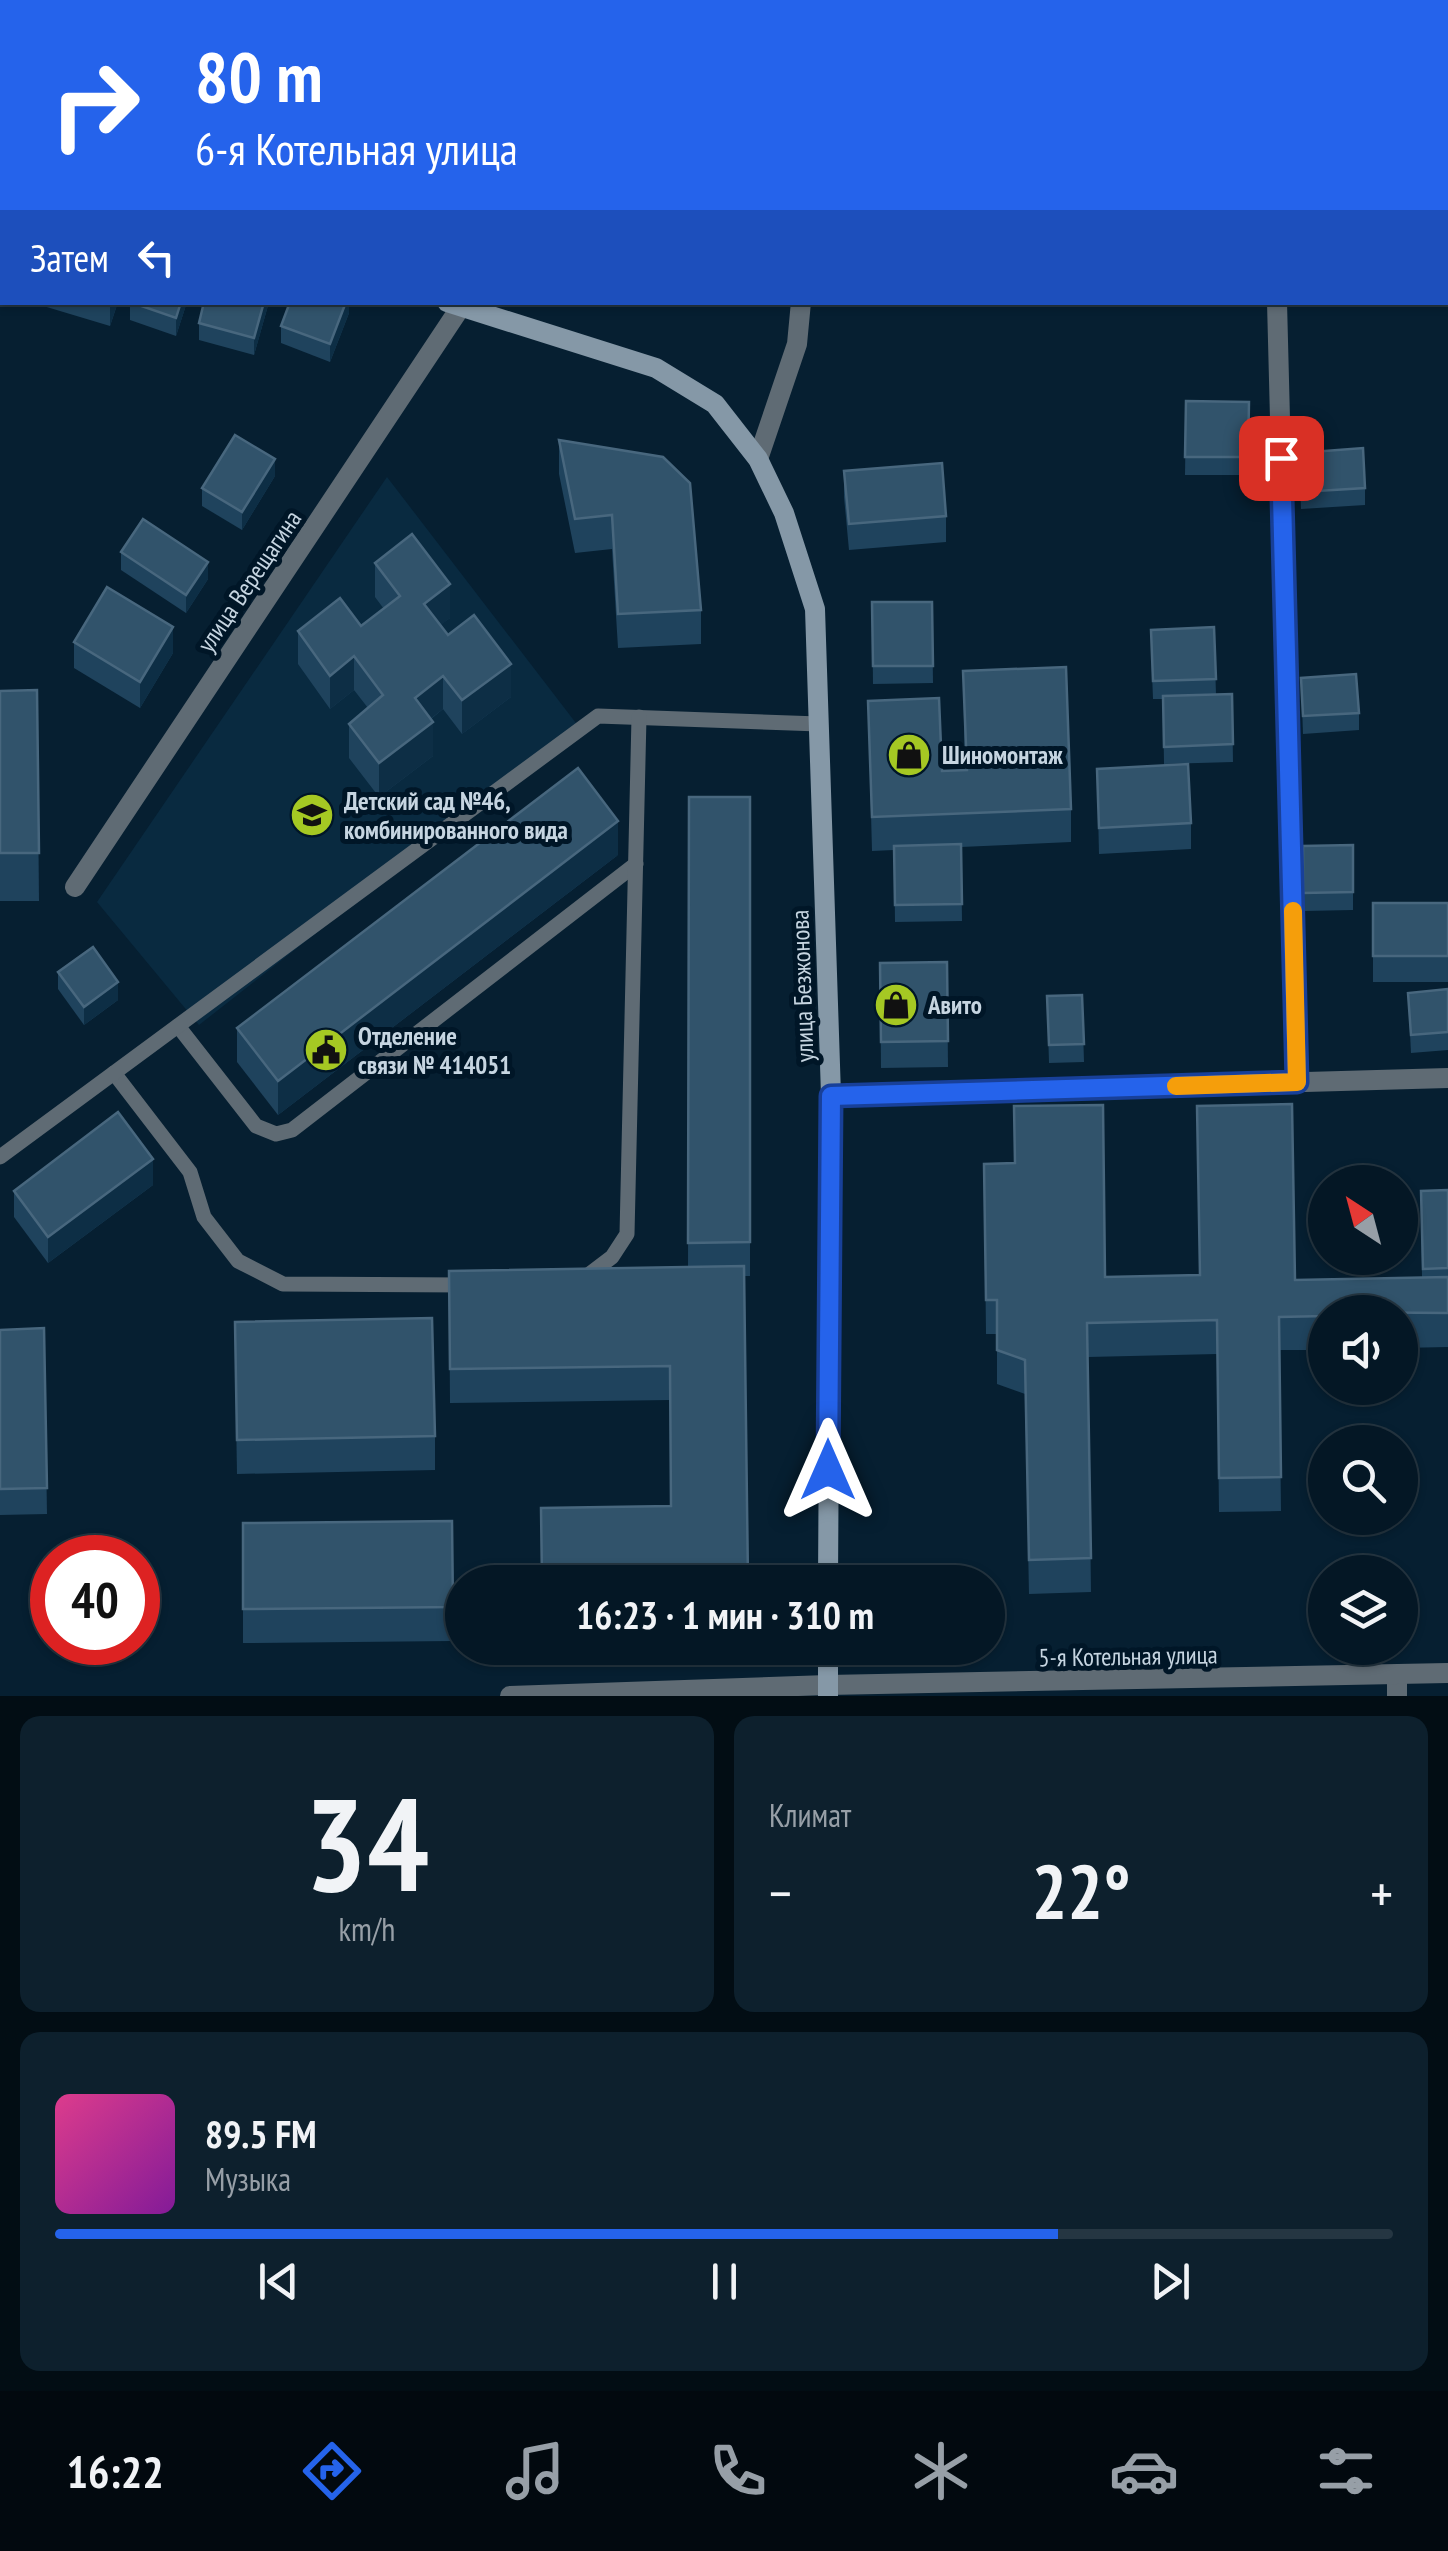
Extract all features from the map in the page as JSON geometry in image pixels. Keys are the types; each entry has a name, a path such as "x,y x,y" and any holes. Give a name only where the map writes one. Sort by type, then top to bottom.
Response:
{"street":[{"name":"улица Верещагина","path":"75,887 457,305"},
{"name":"улица Безжонова","path":"461,305 656,368 714,404 758,458 784,513 815,610 831,1096 828,1565"},
{"path":"758,458 797,344 801,305"},
{"path":"1277,305 1297,1082"},
{"path":"831,1096 1448,1078"},
{"path":"828,1665 828,1691"},
{"name":"5-я Котельная улица","path":"510,1696 1397,1686 1448,1674"}],"lane":[{"path":"0,1157 598,716 819,724"},
{"path":"567,1282 586,1279 612,1257 626,1234 640,717"},
{"path":"178,1026 256,1126 276,1134 292,1130 636,864"},
{"path":"114,1073 190,1172 204,1217 238,1261 284,1284 490,1285"}],"shaded area":[{"name":"Детский сад №46, комбинированного вида","path":"387,477 579,727 199,1025 97,902"}],"building":[{"path":"139,305 180,305 176,318"},
{"path":"203,305 263,305 254,338 199,323"},
{"path":"289,305 345,305 330,344 281,326"},
{"path":"1186,401 1249,402 1248,457 1185,457"},
{"path":"235,435 275,459 242,512 202,488"},
{"path":"559,440 663,457 690,483 701,610 618,614 612,515 575,519"},
{"path":"1363,448 1365,488 1301,492 1299,453"},
{"path":"942,463 946,516 849,524 844,471"},
{"path":"143,519 208,562 186,595 121,552"},
{"path":"412,534 450,584 424,604 448,635 474,615 511,664 462,700 443,676 415,698 433,722 379,763 349,724 383,695 354,656 330,676 298,631 340,598 361,626 400,596 375,563"},
{"path":"107,587 173,627 140,682 74,642"},
{"path":"872,602 932,602 933,666 873,666"},
{"path":"1214,627 1216,679 1153,681 1151,630"},
{"path":"1066,667 1071,809 872,817 868,701 939,698 942,771 967,770 963,671"},
{"path":"1356,674 1359,713 1303,716 1301,678"},
{"path":"37,690 39,853 0,853 0,691"},
{"path":"1232,694 1233,744 1164,747 1163,696"},
{"path":"1188,764 1191,823 1099,828 1097,769"},
{"path":"578,768 618,821 278,1081 237,1028"},
{"path":"689,797 750,797 750,1242 688,1243"},
{"path":"961,844 962,904 895,905 894,846"},
{"path":"1353,845 1353,892 1303,893 1303,846"},
{"path":"1373,903 1448,903 1448,956 1373,956"},
{"path":"93,947 118,982 84,1007 58,972"},
{"path":"947,962 948,1041 881,1042 880,963"},
{"path":"1448,989 1448,1032 1411,1035 1408,993"},
{"path":"1082,995 1084,1044 1049,1045 1047,996"},
{"path":"1292,1104 1295,1280 1448,1277 1448,1313 1418,1313 1418,1295 1308,1295 1308,1316 1279,1317 1281,1477 1219,1478 1217,1320 1087,1323 1091,1558 1029,1560 1025,1360 997,1350 997,1300 986,1300 984,1164 1015,1163 1014,1106 1103,1105 1105,1277 1200,1275 1197,1106"},
{"path":"118,1112 153,1159 48,1237 14,1191"},
{"path":"1448,1190 1448,1268 1423,1269 1421,1191"},
{"path":"744,1266 748,1565 542,1565 541,1508 671,1506 670,1366 450,1369 449,1271"},
{"path":"432,1318 435,1436 237,1440 235,1322"},
{"path":"44,1328 47,1488 0,1489 0,1330"},
{"path":"452,1521 453,1565 445,1565 445,1607 243,1609 243,1523"}],"slow traffic":[{"path":"1176,1086 1297,1082 1293,911"}],"place":[{"name":"Шиномонтаж","path":"909,755"},
{"name":"Детский сад №46, комбинированного вида","path":"312,815"},
{"name":"Авито","path":"896,1005"},
{"name":"Отделение связи № 414051","path":"326,1050"}],"route":[{"path":"828,1470 831,1096 1297,1082 1281,458"}]}
